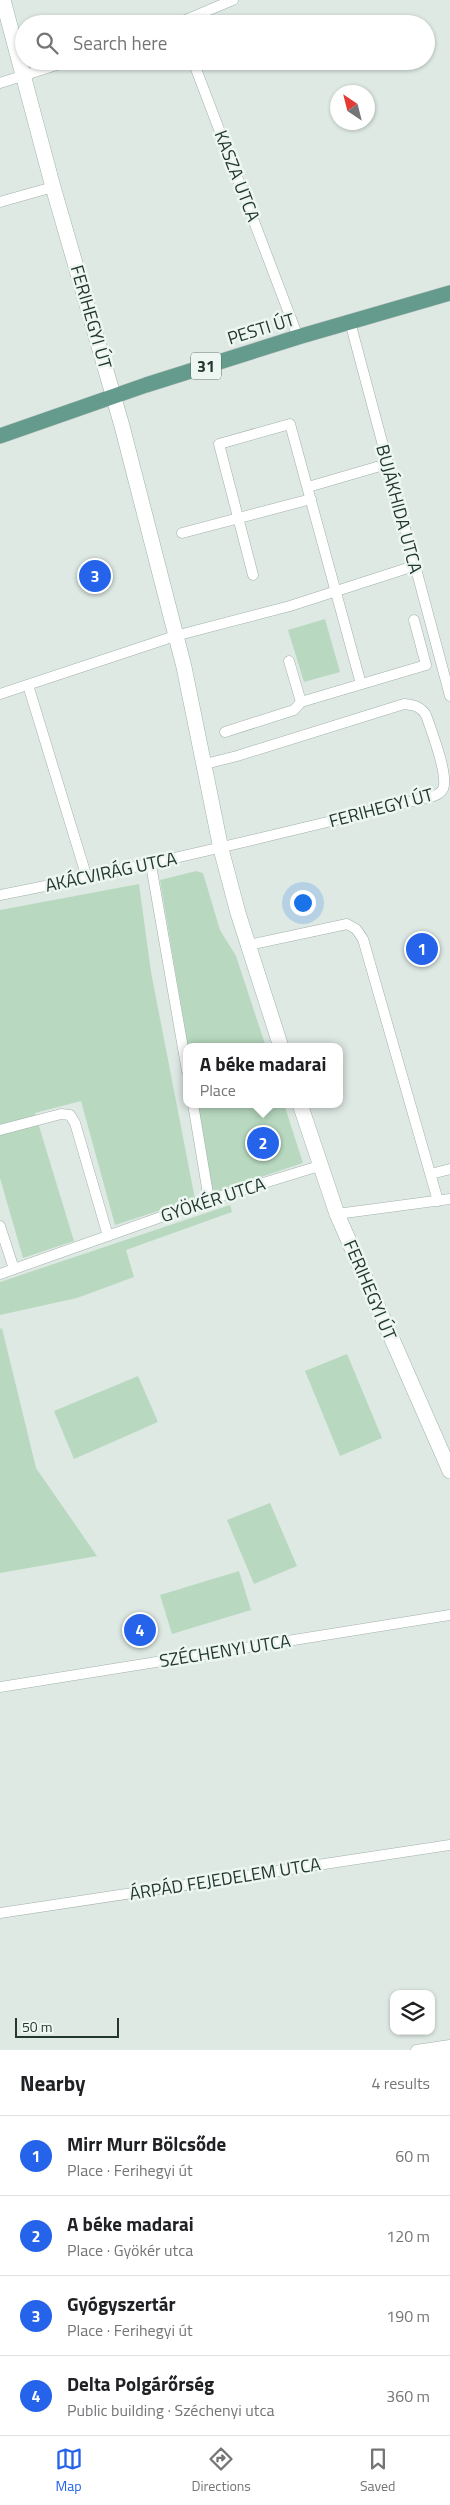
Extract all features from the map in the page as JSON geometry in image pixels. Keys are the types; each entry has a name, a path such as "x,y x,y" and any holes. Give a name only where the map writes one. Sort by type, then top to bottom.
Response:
{"main road":[{"name":"FERIHEGYI ÚT","path":"3,0 15,43"},
{"name":"FERIHEGYI ÚT","path":"22,70 53,187 114,397 175,636 205,764 221,849 281,1043"},
{"name":"PESTI ÚT","path":"0,436 298,337 450,293"},
{"name":"FERIHEGYI ÚT","path":"301,1108 319,1166 337,1214 450,1471"}],"street":[{"path":"197,15 233,0"},
{"path":"0,83 42,70"},
{"name":"KASZA UTCA","path":"196,70 298,337"},
{"path":"0,202 53,187"},
{"name":"BUJÁKHIDA UTCA","path":"350,322 450,696"},
{"path":"253,575 219,444 290,424 361,684"},
{"path":"308,487 388,464"},
{"path":"182,534 311,499"},
{"path":"0,694 175,636 337,591 414,566"},
{"path":"225,732 294,710 301,702 426,665 414,620"},
{"path":"290,661 301,702"},
{"path":"28,685 87,878"},
{"name":"FERIHEGYI ÚT","path":"205,764 237,756 404,704 414,705 426,715 444,778 442,790 430,798 221,849"},
{"name":"AKÁCVIRÁG UTCA","path":"0,895 221,849"},
{"path":"151,865 183,1047"},
{"path":"249,945 347,924 356,929 363,939 438,1201"},
{"path":"194,1108 209,1200"},
{"path":"0,1130 61,1114 66,1114 73,1119 108,1236"},
{"name":"GYÖKÉR UTCA","path":"0,1274 209,1200 319,1166"},
{"path":"431,1174 450,1169"},
{"path":"337,1214 450,1199"},
{"path":"0,1226 14,1269"},
{"name":"SZÉCHENYI UTCA","path":"0,1687 450,1614"},
{"name":"ÁRPÁD FEJEDELEM UTCA","path":"0,1913 450,1844"},
{"path":"416,2050 450,2045"}],"green space":[{"path":"325,619 340,672 304,682 288,630"},
{"path":"196,871 203,873 220,930 236,956 265,1043 187,1043 160,880"},
{"path":"139,884 151,972 195,1199 115,1225 81,1101 35,1113 74,1241 23,1258 0,1178 0,910"},
{"path":"198,1108 285,1108 303,1163 216,1192 212,1189"},
{"path":"230,1205 232,1212 126,1250 134,1277 77,1298 0,1315 0,1282"},
{"path":"2,1328 36,1468 97,1556 0,1573 0,1329"},
{"path":"347,1354 382,1438 340,1456 305,1371"},
{"path":"138,1376 158,1422 74,1459 54,1411"},
{"path":"270,1503 297,1566 254,1584 227,1520"},
{"path":"239,1571 251,1610 172,1634 160,1595"}],"place":[{"name":"Gyógyszertár","path":"95,576"},
{"name":"Mirr Murr Bölcsőde","path":"422,949"},
{"name":"A béke madarai","path":"263,1143"},
{"name":"Delta Polgárőrség","path":"140,1630"}]}
